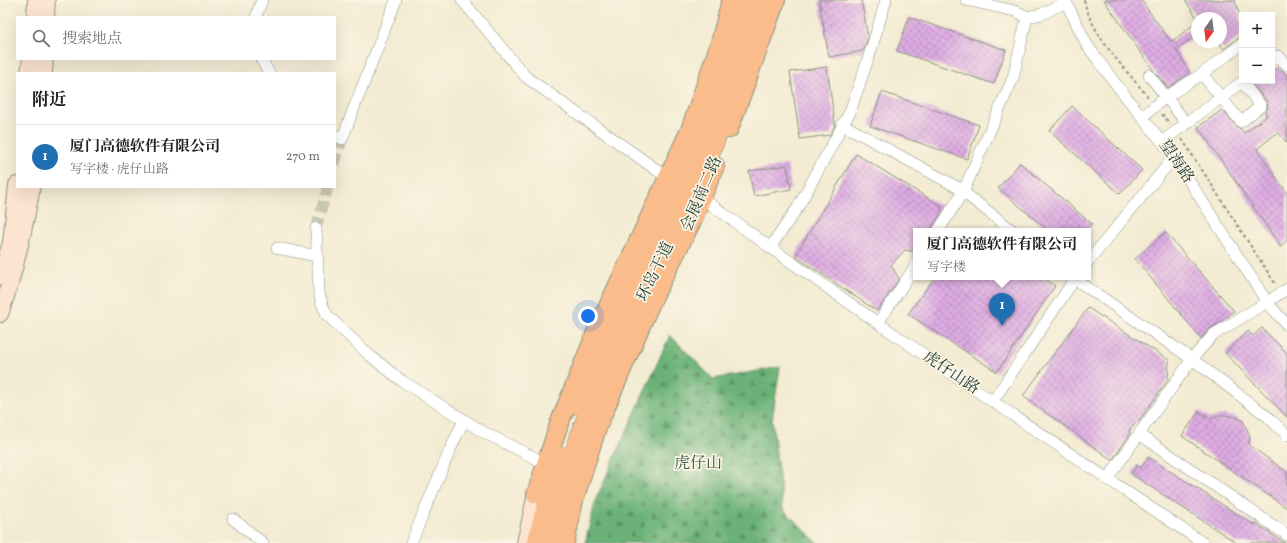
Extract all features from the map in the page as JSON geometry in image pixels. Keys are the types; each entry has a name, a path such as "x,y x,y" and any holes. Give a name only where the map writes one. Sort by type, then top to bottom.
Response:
{"highway":[{"name":"环岛干道","path":"537,543 551,466 610,327 692,160 712,106 733,0"},
{"name":"环岛干道","path":"553,543 561,504 579,435 604,378 705,168 728,105 761,0"}],"main road":[{"path":"35,16 36,0"},
{"path":"46,16 48,0"},
{"path":"525,543 536,494 551,466 559,424 597,330 690,130 733,0"},
{"name":"会展南二路","path":"565,543 574,500 598,425 652,300 702,198 776,0"},
{"path":"29,72 31,60"},
{"path":"44,72 45,60"},
{"path":"0,277 11,243 17,188"},
{"path":"0,314 7,295 24,233 32,188"}],"street":[{"path":"256,16 262,0"},
{"path":"336,136 342,139 396,0"},
{"path":"462,0 526,77 668,178"},
{"path":"770,248 798,206 850,112 886,0"},
{"path":"966,0 1015,11 1028,17 1042,14 1065,1"},
{"name":"望海路","path":"1065,1 1087,45 1115,83 1163,141 1267,302 1287,325"},
{"path":"940,228 963,192 1013,78 1028,17"},
{"path":"1143,116 1166,97 1202,74 1239,46"},
{"path":"1275,57 1278,56 1287,65"},
{"path":"262,60 268,72"},
{"path":"1202,74 1241,122 1261,106 1244,84"},
{"path":"1149,75 1187,124"},
{"path":"1163,141 1240,84"},
{"path":"842,124 957,187 1009,228"},
{"path":"1091,258 1174,157"},
{"name":"虎仔山路","path":"702,198 770,248 878,323 1203,543"},
{"path":"316,228 319,292 322,304 328,315 369,354 402,381 483,432 551,466"},
{"path":"277,248 317,256"},
{"path":"878,323 913,270"},
{"path":"993,401 1073,280"},
{"path":"1077,280 1192,359 1268,417 1287,435"},
{"path":"1108,478 1192,359 1213,335 1284,291"},
{"path":"411,543 464,420"},
{"path":"1139,434 1287,535"},
{"path":"233,518 263,543"}],"path":[{"path":"1084,0 1086,9 1101,40 1176,131 1284,291"}],"green space":[{"name":"虎仔山","path":"670,335 713,379 780,367 772,420 783,509 818,543 585,543 596,499"}],"building":[{"path":"819,0 861,0 868,37 863,51 829,57"},
{"path":"1104,0 1141,0 1171,42 1191,27 1191,39 1176,49 1190,73 1168,88 1153,70"},
{"path":"1185,0 1235,0 1239,14 1239,37 1227,47 1227,12 1193,12"},
{"path":"909,17 1006,50 994,84 897,51"},
{"path":"827,67 835,125 830,135 800,139 790,72"},
{"path":"1279,67 1287,75 1287,143 1278,132 1257,149 1287,193 1287,240 1281,247 1198,127 1222,110 1244,133 1267,116 1265,112 1268,108 1267,102 1252,84 1275,84 1275,69"},
{"path":"882,92 979,125 967,159 870,126"},
{"path":"1072,106 1142,170 1120,194 1049,131"},
{"path":"856,154 941,206 941,213 932,228 913,228 913,251 905,250 891,265 899,279 877,311 795,256"},
{"path":"1020,163 1092,224 1089,228 1045,228 998,188"},
{"path":"787,165 791,189 754,196 749,171"},
{"path":"1165,232 1234,311 1209,329 1201,338 1135,259"},
{"path":"933,280 1047,280 1055,286 997,372 908,314"},
{"path":"1088,308 1169,360 1168,380 1141,418 1130,429 1129,436 1112,460 1023,396"},
{"path":"1262,328 1287,353 1287,417 1225,353 1248,331 1253,336"},
{"path":"1199,411 1211,419 1219,415 1226,415 1243,421 1250,436 1249,445 1287,472 1287,508 1182,436"},
{"path":"1148,457 1254,525 1255,523 1285,543 1237,543 1131,474 1137,465 1141,468"}],"tunnel":[{"path":"336,160 342,139"},
{"path":"316,228 328,188"}],"place":[{"name":"厦门高德软件有限公司","path":"1002,326"}]}
